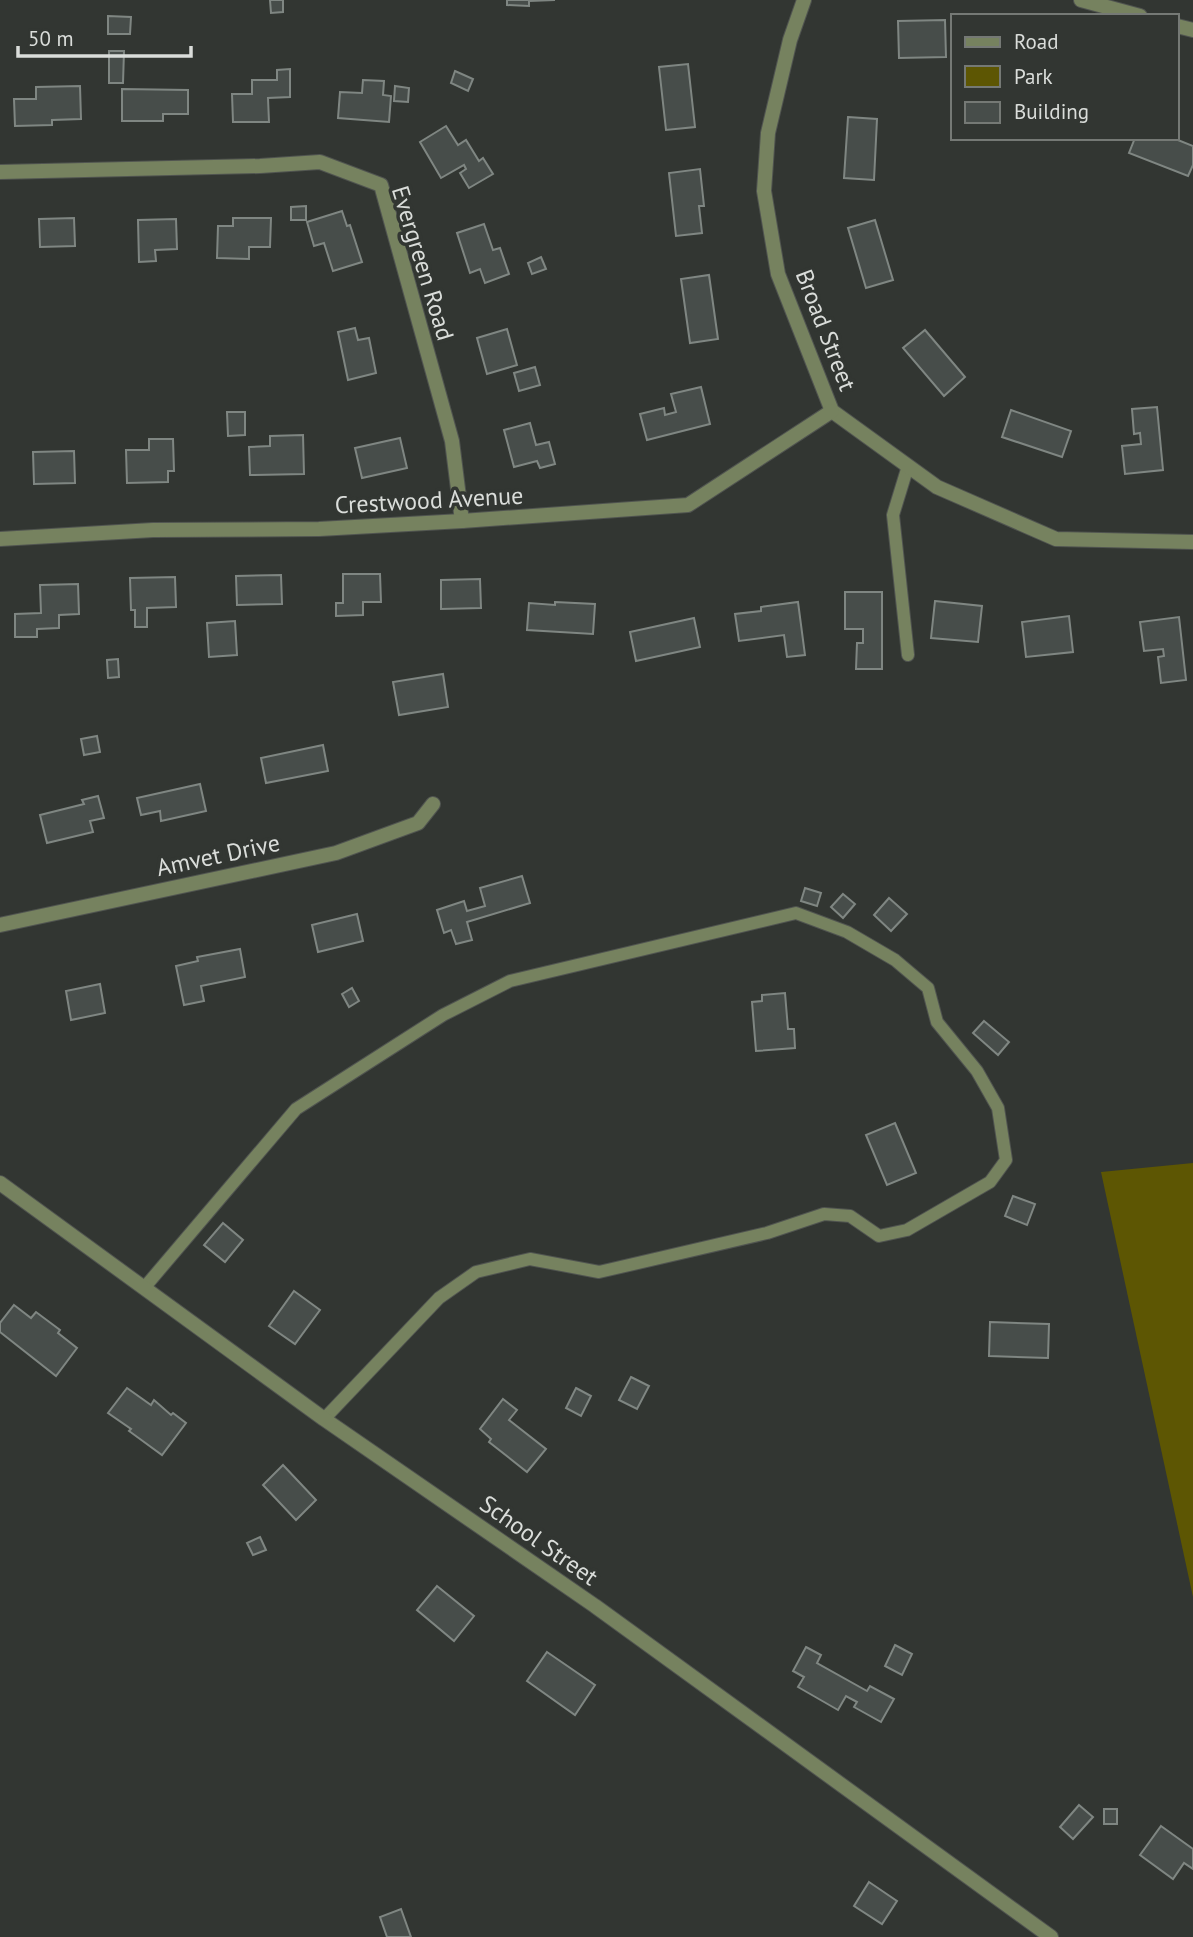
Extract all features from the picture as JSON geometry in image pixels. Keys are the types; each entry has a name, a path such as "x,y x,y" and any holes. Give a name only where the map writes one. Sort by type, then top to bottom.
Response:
{"street":[{"name":"Broad Street","path":"804,0 790,40 768,133 764,191 778,274 832,411 937,487 1056,539 1193,542"},
{"path":"1081,0 1133,14"},
{"name":"Evergreen Road","path":"0,172 260,166 320,162 381,185 452,441 462,521"},
{"name":"Crestwood Avenue","path":"0,539 153,530 319,529 688,505 832,411"},
{"name":"Amvet Drive","path":"0,925 335,853 418,823 433,804"},
{"name":"School Street","path":"0,1183 324,1419 595,1606 1051,1937"}],"lane":[{"path":"908,466 893,514 908,655"},
{"path":"144,1288 296,1109 443,1015 510,981 796,914 847,932 895,960 928,988 937,1022 977,1071 998,1108 1006,1160 990,1182 907,1230 879,1236 850,1216 824,1214 767,1233 599,1272 530,1259 476,1272 439,1298 324,1419"}],"green space":[{"path":"1193,1163 1193,1597 1101,1172"}],"building":[{"path":"270,0 283,0 283,12 271,13"},
{"path":"507,0 555,0 529,1 529,6 507,5"},
{"path":"108,16 131,17 130,34 108,34"},
{"path":"945,20 946,57 899,58 898,21"},
{"path":"109,51 124,51 123,83 109,83"},
{"path":"688,64 695,127 666,130 659,67"},
{"path":"290,69 290,97 268,98 269,122 233,122 232,94 252,94 252,80 277,80 277,70"},
{"path":"455,71 473,79 468,91 451,83"},
{"path":"363,80 384,81 383,95 391,96 389,122 338,118 340,92 362,93"},
{"path":"80,86 81,119 52,120 52,125 15,126 14,99 36,99 36,87"},
{"path":"395,86 409,88 408,102 394,101"},
{"path":"122,89 188,90 188,114 163,114 163,121 122,121"},
{"path":"848,117 877,119 874,180 844,178"},
{"path":"446,126 458,145 466,140 479,161 483,158 493,174 469,188 460,173 466,169 464,165 441,178 420,142"},
{"path":"1134,140 1178,140 1193,146 1193,165 1188,176 1129,153"},
{"path":"700,169 704,206 699,206 702,233 676,236 669,173"},
{"path":"306,206 306,220 291,220 291,207"},
{"path":"342,211 347,226 350,225 362,262 333,271 324,243 314,246 307,222"},
{"path":"74,218 75,246 40,247 39,219"},
{"path":"233,218 271,218 270,247 249,247 249,259 217,258 218,226 233,226"},
{"path":"176,219 177,249 155,250 156,261 139,262 138,220"},
{"path":"875,220 893,280 866,288 848,228"},
{"path":"484,224 493,250 500,248 509,274 485,283 480,269 470,273 457,233"},
{"path":"541,257 546,269 532,274 528,263"},
{"path":"709,275 718,339 690,343 681,279"},
{"path":"355,328 358,340 369,338 376,373 348,380 338,332"},
{"path":"507,329 517,365 487,374 477,338"},
{"path":"925,330 965,377 944,396 903,348"},
{"path":"535,367 540,385 519,391 514,373"},
{"path":"701,387 710,424 647,440 640,414 664,408 665,415 676,412 671,394"},
{"path":"1157,407 1163,470 1125,474 1122,446 1141,444 1140,433 1134,434 1132,409"},
{"path":"1011,410 1071,431 1062,457 1002,437"},
{"path":"227,412 245,412 245,435 228,436"},
{"path":"530,423 536,445 549,442 555,464 540,468 537,461 514,467 504,430"},
{"path":"303,435 304,474 250,475 249,447 270,446 270,436"},
{"path":"400,438 407,468 362,478 355,448"},
{"path":"149,439 173,439 174,471 168,471 168,482 127,483 126,450 149,450"},
{"path":"74,451 75,483 34,484 33,452"},
{"path":"343,574 380,574 381,602 363,602 363,615 336,616 336,603 343,603"},
{"path":"281,575 282,604 237,605 236,576"},
{"path":"175,577 176,607 147,608 147,627 135,627 135,610 131,610 130,578"},
{"path":"480,579 481,608 441,609 441,580"},
{"path":"78,584 79,614 59,615 59,628 37,629 37,637 15,637 15,614 41,613 40,585"},
{"path":"845,592 882,592 882,669 856,669 857,643 863,643 863,629 845,629"},
{"path":"935,601 982,606 978,642 931,638"},
{"path":"555,602 595,604 593,634 527,630 529,603 555,605"},
{"path":"798,602 805,655 787,657 784,635 739,641 735,614"},
{"path":"1069,616 1073,652 1026,657 1022,622"},
{"path":"1179,617 1186,680 1161,683 1158,657 1164,656 1163,649 1144,651 1140,622"},
{"path":"694,618 700,647 636,661 630,632"},
{"path":"235,621 237,655 209,657 207,623"},
{"path":"118,659 119,677 108,678 107,660"},
{"path":"443,674 448,707 399,715 393,682"},
{"path":"97,736 100,752 84,755 81,739"},
{"path":"323,745 328,771 266,783 261,758"},
{"path":"200,784 206,811 161,821 160,811 141,815 137,798"},
{"path":"98,796 104,818 90,821 93,832 47,843 40,815 84,804 82,800"},
{"path":"522,876 530,903 467,922 472,940 456,944 451,930 444,933 437,910 464,901 467,911 485,906 480,888"},
{"path":"805,888 821,893 817,906 801,901"},
{"path":"843,894 855,904 843,918 831,907"},
{"path":"889,898 907,914 891,931 874,915"},
{"path":"357,914 363,941 318,952 312,925"},
{"path":"240,949 245,977 201,986 204,1001 184,1005 176,966 198,961 197,957"},
{"path":"100,984 105,1013 71,1020 66,991"},
{"path":"352,988 359,1001 349,1007 342,994"},
{"path":"785,993 788,1029 794,1029 795,1048 756,1051 752,1002 762,1001 762,995"},
{"path":"984,1021 1009,1042 998,1055 973,1033"},
{"path":"895,1123 916,1173 887,1185 866,1135"},
{"path":"1013,1196 1035,1204 1027,1225 1005,1216"},
{"path":"223,1223 243,1240 225,1262 204,1245"},
{"path":"294,1291 320,1310 295,1344 269,1326"},
{"path":"14,1305 31,1318 36,1312 60,1330 58,1333 77,1348 56,1376 0,1332 0,1323"},
{"path":"990,1322 1049,1324 1048,1358 989,1356"},
{"path":"631,1377 649,1386 637,1409 619,1400"},
{"path":"127,1388 151,1405 154,1400 171,1415 173,1413 186,1423 162,1455 108,1413"},
{"path":"576,1388 591,1396 581,1416 566,1408"},
{"path":"503,1399 517,1410 509,1420 546,1449 527,1472 489,1442 491,1439 480,1429"},
{"path":"283,1465 316,1500 296,1520 263,1485"},
{"path":"260,1537 266,1550 253,1555 247,1543"},
{"path":"437,1586 474,1616 454,1641 417,1610"},
{"path":"895,1645 912,1654 902,1675 885,1666"},
{"path":"806,1647 821,1655 817,1663 867,1691 870,1686 894,1699 881,1722 854,1707 857,1702 846,1696 838,1710 798,1687 804,1677 793,1671"},
{"path":"547,1652 595,1685 575,1715 527,1681"},
{"path":"1079,1805 1093,1817 1073,1839 1060,1827"},
{"path":"1104,1809 1117,1809 1117,1824 1104,1824"},
{"path":"1161,1826 1193,1849 1193,1869 1184,1863 1173,1879 1140,1855"},
{"path":"869,1882 897,1901 882,1924 854,1906"},
{"path":"401,1909 411,1937 387,1937 380,1917"}]}
